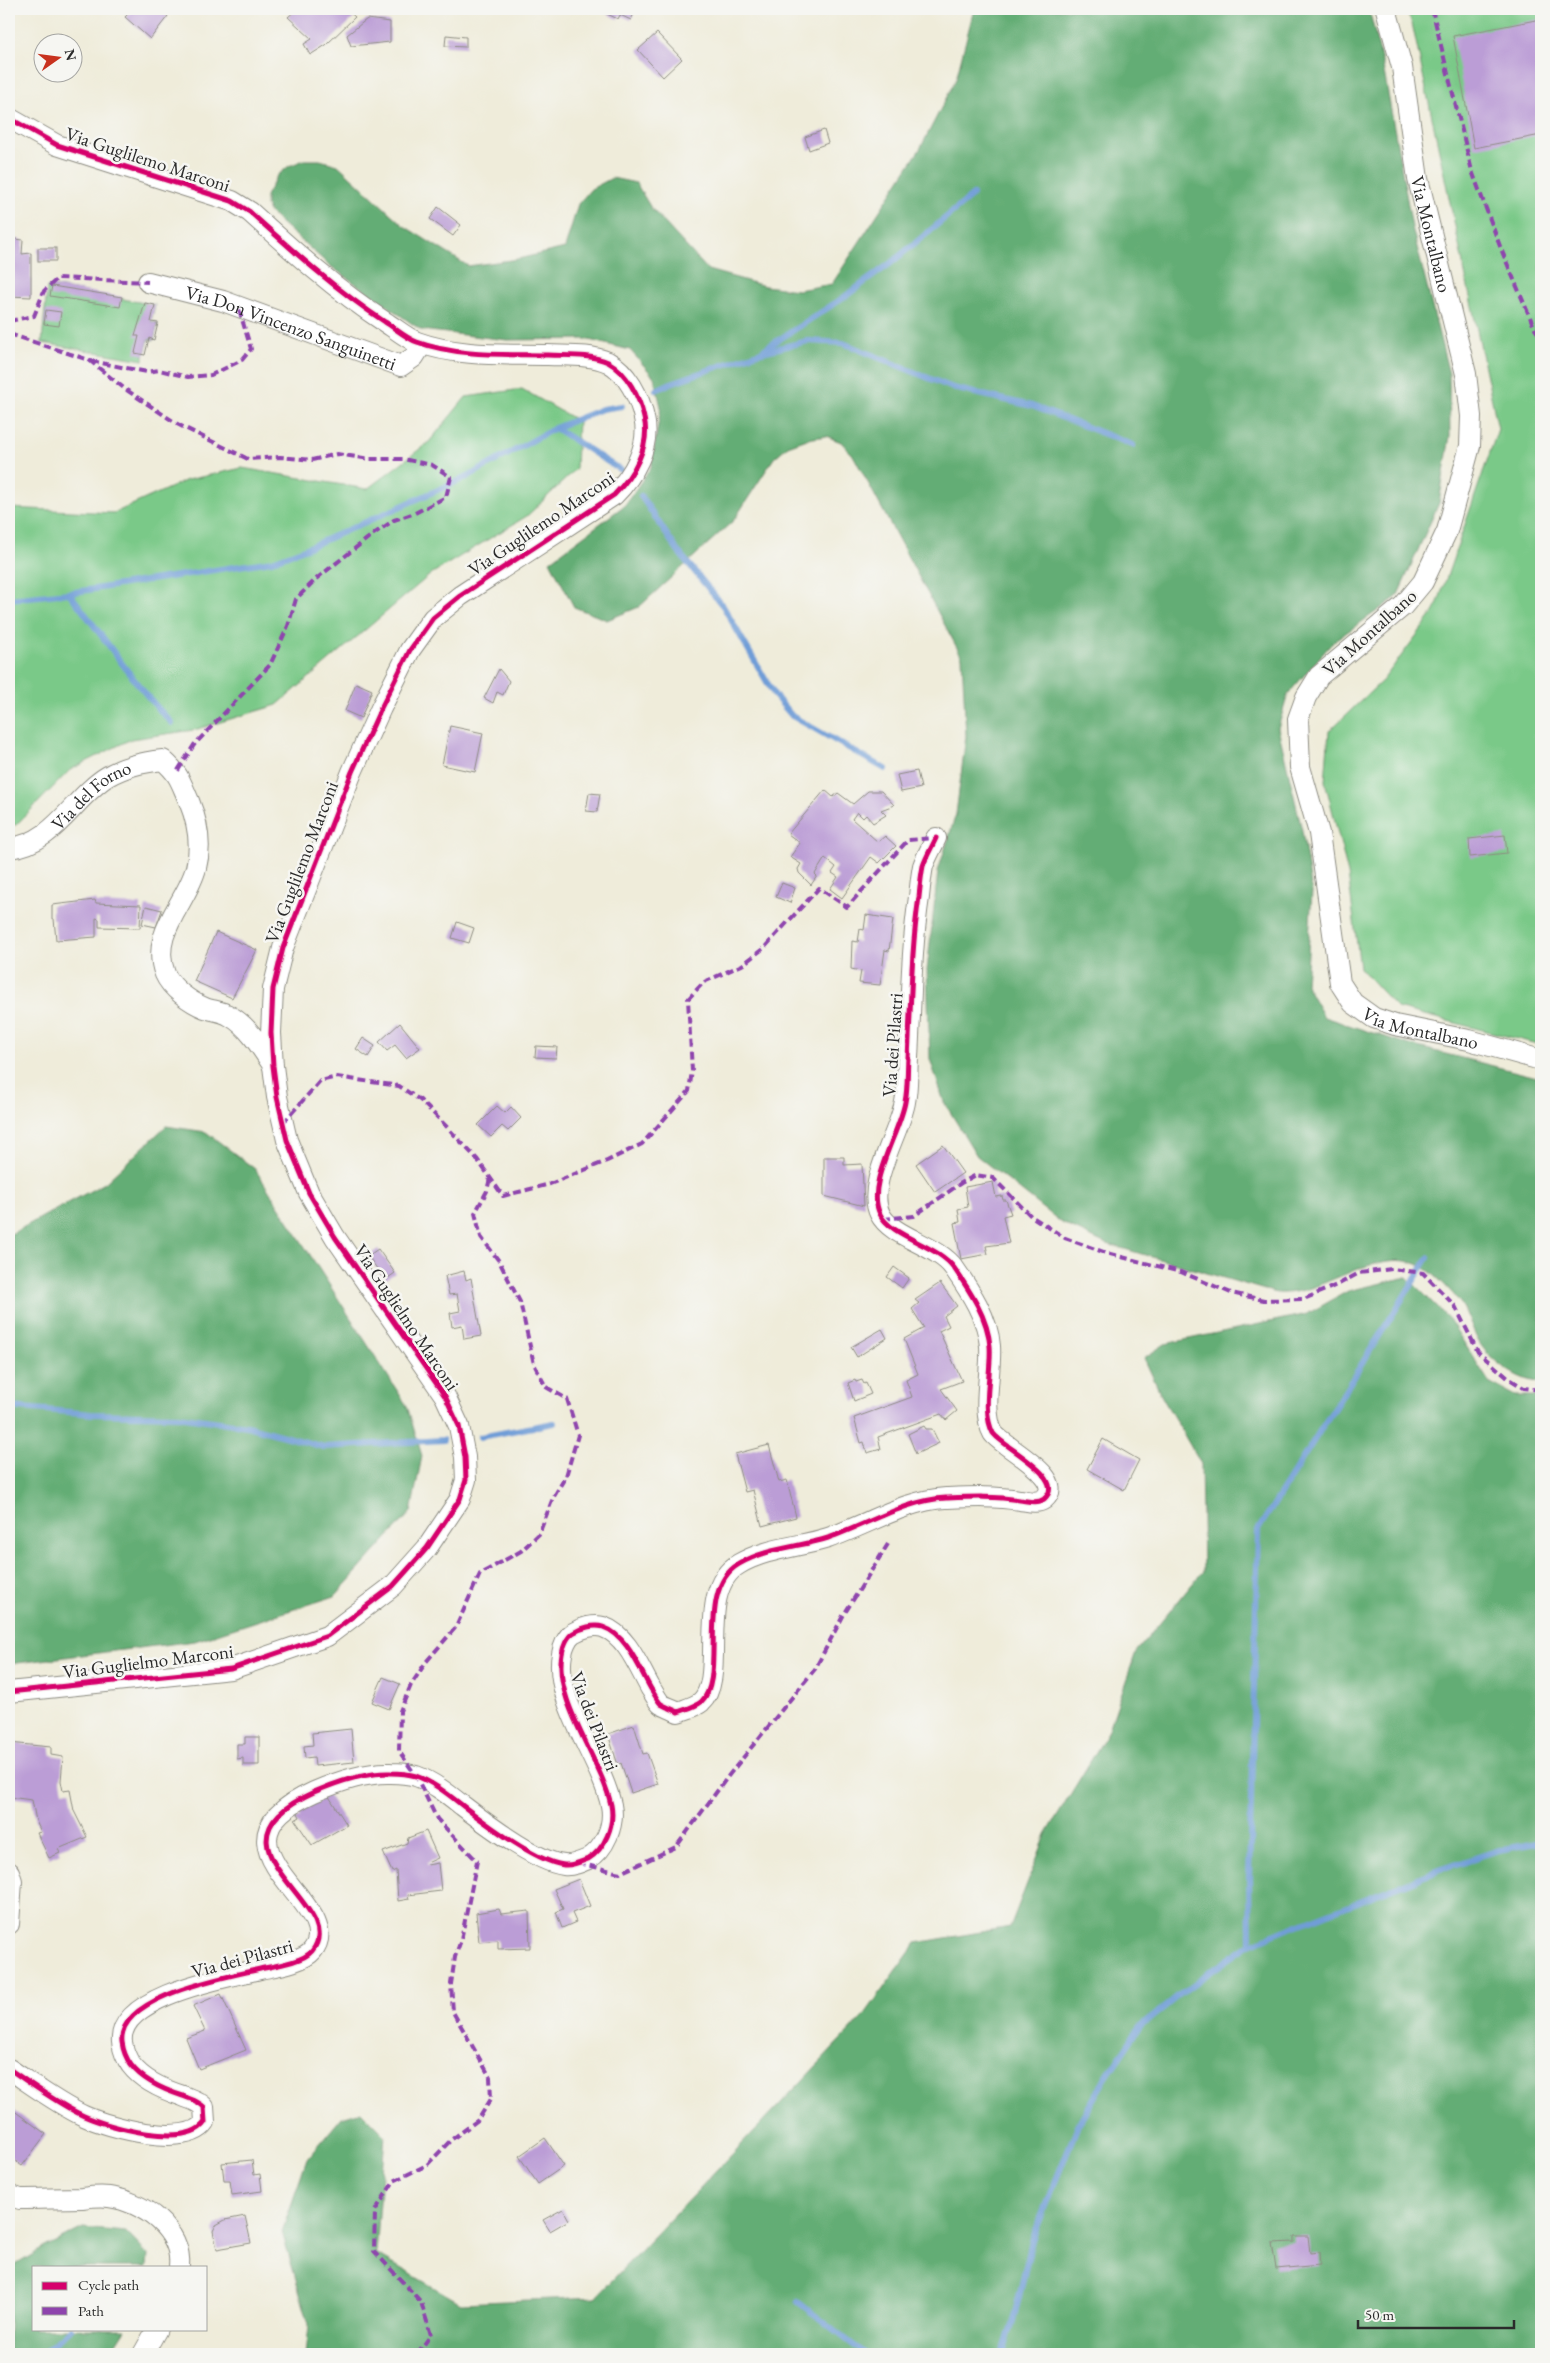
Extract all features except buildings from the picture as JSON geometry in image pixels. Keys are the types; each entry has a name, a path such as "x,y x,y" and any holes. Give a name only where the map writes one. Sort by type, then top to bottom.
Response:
{"street":[{"name":"Via Montalbano","path":"1386,9 1402,67 1418,178 1466,374 1471,416 1470,446 1447,531 1423,582 1403,606 1319,676 1306,697 1298,719 1300,767 1319,834 1340,983 1353,1003 1374,1018 1395,1025 1468,1040 1541,1060"},
{"name":"Via Guglilemo Marconi","path":"9,118 57,145 232,202 250,212 348,298 415,342 475,353 583,356 608,362 620,372 641,401 646,423 644,444 628,482 614,496 460,596 433,618 410,650 352,772 283,948 273,989 271,1033 273,1066"},
{"name":"Via Don Vincenzo Sanguinetti","path":"148,282 223,300 401,366 414,357 419,349 415,342"},
{"name":"Via del Forno","path":"9,848 20,847 54,828 107,776 140,762 163,760 177,772 193,812 199,835 196,869 169,922 160,952 165,975 187,999 205,1008 231,1016 258,1041 273,1066"},
{"name":"Via dei Pilastri","path":"9,2070 84,2116 122,2129 184,2135 195,2132 205,2122 204,2107 198,2100 182,2096 142,2078 128,2062 122,2047 121,2032 128,2020 141,2008 166,1996 201,1982 286,1964 307,1956 313,1951 318,1941 317,1927 310,1912 278,1869 268,1848 267,1833 273,1819 286,1806 326,1787 360,1776 389,1773 416,1776 442,1790 540,1858 565,1866 578,1863 592,1856 603,1846 609,1831 612,1809 565,1694 560,1670 562,1649 571,1634 584,1628 599,1625 616,1633 660,1703 678,1712 701,1702 709,1690 714,1608 726,1574 739,1564 758,1555 827,1538 915,1504 939,1498 992,1495 1036,1502 1044,1499 1049,1492 1049,1482 1040,1471 1006,1446 993,1433 989,1417 988,1400 990,1344 983,1319 969,1290 951,1263 905,1234 888,1226 878,1210 876,1196 886,1154 905,1102 913,933 924,865 936,838"},
{"name":"Via Guglielmo Marconi","path":"9,1692 230,1669 327,1636 394,1586 427,1548 460,1499 466,1472 459,1426 445,1396 335,1237 309,1193 287,1140 273,1066"},
{"path":"9,1872 12,1881 9,1924"},
{"path":"9,2196 20,2199 109,2197 134,2204 156,2218 172,2235 180,2257 179,2266"},
{"path":"143,2354 156,2330"}],"green space":[{"path":"974,9 1365,9 1371,17 1383,66 1412,227 1449,374 1450,436 1439,503 1397,597 1333,642 1288,694 1278,728 1302,830 1312,892 1306,985 1324,1017 1410,1045 1541,1078 1541,1382 1525,1379 1509,1371 1488,1354 1480,1344 1457,1298 1433,1274 1412,1262 1376,1263 1301,1291 1281,1293 1265,1290 1104,1243 1062,1223 977,1156 944,1102 930,1059 927,970 938,871 956,814 966,736 962,657 853,455 841,442 826,436 807,439 788,446 774,458 734,520 639,607 607,620 574,607 550,561 625,505 651,467 661,407 654,377 630,350 585,339 507,340 421,330 329,265 270,213 266,205 266,196 277,176 289,166 304,160 320,160 338,165 404,226 468,266 518,259 565,248 578,204 591,189 612,178 636,183 651,208 708,270 765,286 798,290 832,284 920,149 956,79"},
{"path":"1404,9 1541,9 1541,1045 1397,1008 1360,968 1348,874 1325,781 1329,731 1383,680 1435,611 1498,429 1412,23"},
{"path":"52,286 155,305 151,321 158,323 154,340 149,339 143,360 42,343 47,287"},
{"path":"522,389 578,421 576,469 527,516 431,574 277,705 194,730 131,739 70,770 16,825 9,824 9,508 114,513 187,480 242,468 367,489 429,442 466,397"},
{"path":"166,1126 206,1132 255,1169 407,1406 422,1456 411,1512 335,1596 195,1641 9,1664 9,1235 105,1183"},
{"path":"1407,1277 1449,1319 1489,1382 1515,1396 1541,1396 1541,2354 306,2354 309,2324 282,2232 307,2159 342,2117 361,2111 385,2135 376,2254 461,2303 596,2297 863,2017 916,1943 1010,1927 1046,1835 1108,1732 1136,1652 1203,1571 1201,1464 1162,1397 1144,1358 1165,1344 1307,1314 1348,1291"},
{"path":"83,2228 126,2232 148,2255 147,2266 32,2266 32,2330 125,2330 110,2354 9,2354 9,2269 45,2247"}],"waterway":[{"path":"763,350 843,298 891,263 973,195"},
{"path":"656,390 758,353 808,341 843,343 953,388 1032,406 1133,445"},
{"path":"9,599 69,593 272,561 307,548 467,477 555,428 602,409 622,406"},
{"path":"555,428 622,471"},
{"path":"641,496 677,550 723,606 775,696 792,716 885,769"},
{"path":"69,593 144,692 172,723"},
{"path":"1250,1944 1249,1878 1258,1530 1428,1258"},
{"path":"9,1407 93,1414 178,1416 247,1426 324,1447 443,1440"},
{"path":"480,1437 554,1423"},
{"path":"1003,2354 1015,2314 1032,2240 1078,2125 1105,2079 1140,2027 1189,1987 1250,1944 1441,1869 1499,1850 1541,1842"},
{"path":"798,2302 865,2354"},
{"path":"42,2354 70,2330"}],"marked path":[{"path":"1432,9 1472,171 1501,249 1535,329 1541,337"},
{"path":"9,321 34,316 44,291 58,278 148,282"},
{"path":"91,361 147,372 159,370 188,377 211,375 242,360 251,349 238,306"},
{"path":"9,334 89,360 125,389 179,425 248,459 280,457 312,460 337,454 370,459 403,459 432,465 451,477 446,497 415,513 394,520 316,579 296,599 288,626 270,665 194,745 177,772"},
{"path":"283,1123 320,1081 337,1077 399,1086 420,1100 477,1159 503,1196 550,1184 607,1161 642,1144 689,1091 692,1071 688,999 704,982 742,965 764,948 819,888 847,907 908,840 936,838"},
{"path":"883,1219 914,1216 961,1183 976,1175 993,1178 1031,1216 1065,1238 1106,1253 1181,1272 1231,1293 1264,1300 1304,1299 1359,1273 1392,1269 1423,1273 1455,1306 1478,1352 1508,1378 1524,1388 1541,1390"},
{"path":"417,2354 431,2335 421,2302 374,2251 375,2211 394,2181 427,2165 451,2140 478,2120 491,2099 490,2077 453,2012 451,1984 455,1957 461,1940 477,1861 437,1819 416,1776 399,1751 400,1711 411,1685 426,1662 456,1627 480,1574 521,1551 539,1534 553,1498 566,1476 578,1435 567,1399 546,1387 534,1364 520,1302 499,1261 481,1237 475,1213 487,1191 490,1178"},
{"path":"578,1863 620,1873 676,1847 729,1775 815,1669 843,1616 888,1544"}],"cycle path":[{"path":"9,118 57,145 232,201 250,212 349,297 417,342 433,347 465,352 578,356 601,359 608,362 615,366 632,386 642,410 646,429 643,450 639,460 628,479 614,495 460,596 433,618 410,650 352,772 283,948 273,989 271,1033 273,1066 277,1097 287,1140 309,1193 335,1237 445,1396 459,1426 465,1457 466,1480 460,1499 427,1548 393,1586 327,1636 231,1669 9,1692"},
{"path":"9,2069 65,2106 96,2121 129,2130 165,2135 182,2134 196,2130 205,2122 204,2107 194,2100 154,2084 136,2071 128,2060 123,2048 122,2042 125,2026 137,2012 177,1991 224,1977 288,1963 302,1958 312,1951 318,1933 312,1914 282,1875 270,1854 268,1834 280,1813 314,1792 342,1781 381,1773 407,1774 435,1785 498,1831 540,1857 564,1865 588,1859 604,1843 610,1828 612,1813 606,1787 579,1730 564,1691 561,1672 562,1654 566,1642 573,1633 584,1628 596,1626 603,1627 619,1637 632,1653 660,1702 678,1712 699,1704 709,1690 712,1674 714,1612 718,1593 726,1576 739,1564 760,1554 843,1533 916,1503 946,1498 983,1497 1035,1502 1044,1499 1049,1491 1048,1482 1031,1463 993,1433 987,1402 990,1356 989,1336 982,1315 972,1295 947,1260 894,1229 886,1222 880,1214 877,1202 880,1174 902,1114 906,1097 916,917 923,866 936,838"}]}
